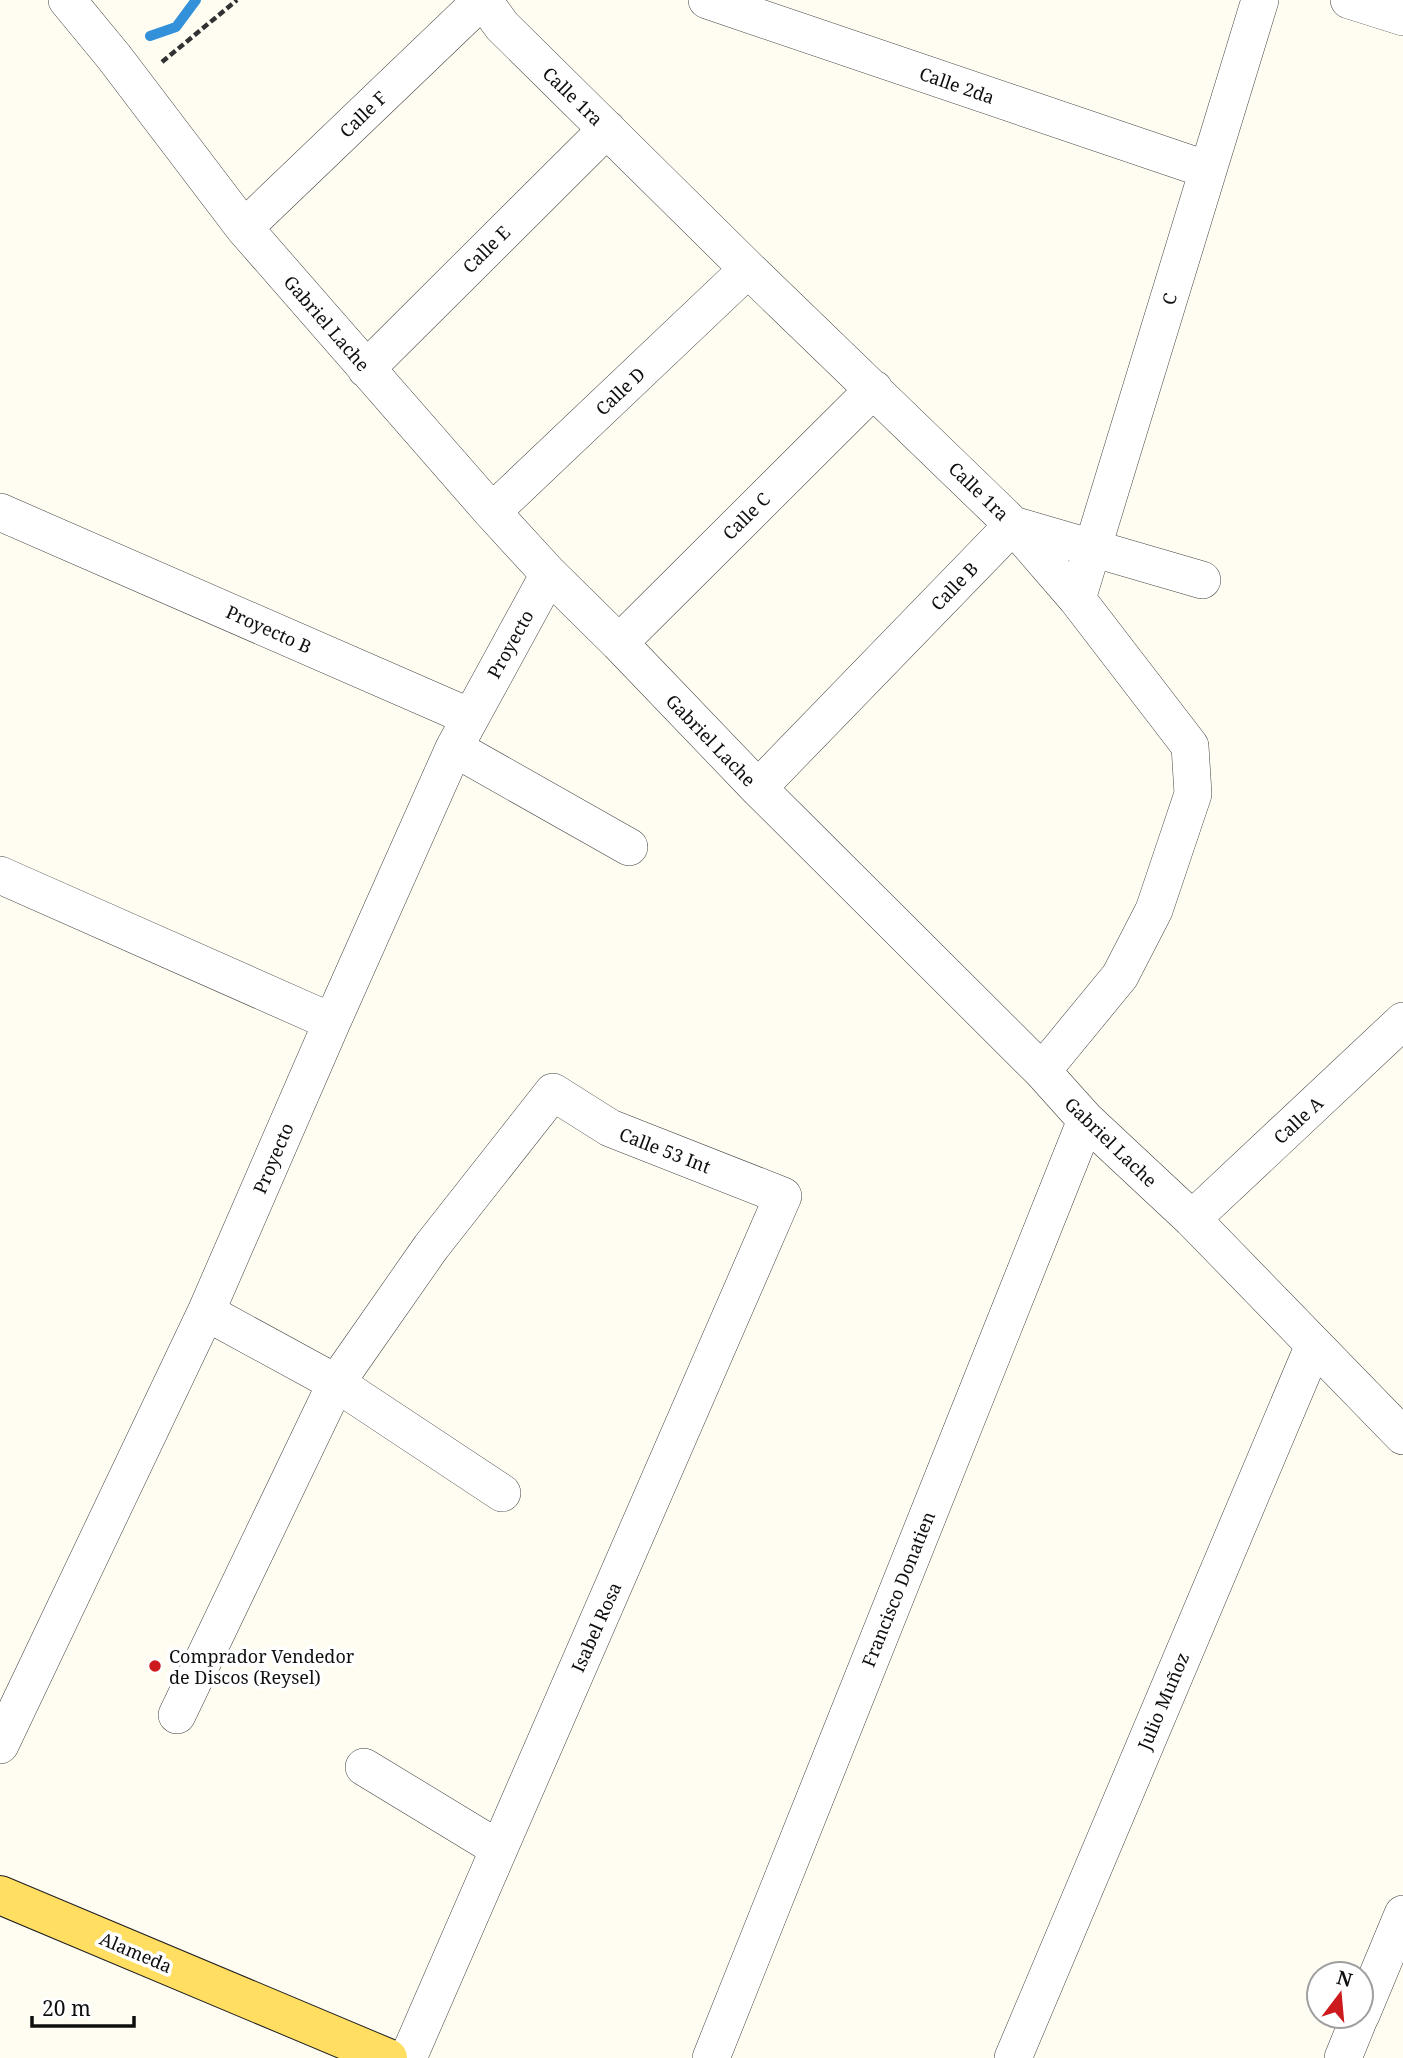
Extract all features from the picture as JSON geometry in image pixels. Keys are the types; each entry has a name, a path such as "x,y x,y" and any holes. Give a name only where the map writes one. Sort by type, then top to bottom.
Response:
{"main road":[{"name":"Alameda","path":"0,1895 388,2058"}],"street":[{"name":"Gabriel Lache","path":"67,0 135,84 244,228 492,512 758,788 1042,1071 1086,1120 1192,1219 1403,1436"},
{"name":"Calle 1ra","path":"482,0 502,26 1013,525 1077,599 1189,746 1193,794 1154,910 1120,976 1042,1071"},
{"name":"Calle F","path":"244,228 482,0"},
{"name":"Calle 2da","path":"706,0 1208,170"},
{"name":"C","path":"1077,599 1260,0"},
{"path":"1349,0 1403,17"},
{"name":"Calle E","path":"366,369 607,128"},
{"name":"Calle D","path":"492,512 748,269"},
{"name":"Calle C","path":"619,643 874,389"},
{"name":"Proyecto B","path":"0,512 69,541 462,732 629,847"},
{"path":"1013,525 1202,580"},
{"name":"Calle B","path":"758,788 1013,525"},
{"name":"Proyecto","path":"0,1745 206,1312 462,732 549,573"},
{"path":"0,875 332,1022"},
{"name":"Calle A","path":"1192,1219 1403,1021"},
{"name":"Calle 53 Int","path":"336,1383 431,1247 553,1092 610,1129 783,1196"},
{"name":"Francisco Donatien","path":"711,2058 1086,1120"},
{"name":"Isabel Rosa","path":"408,2058 783,1196"},
{"path":"206,1312 336,1383 502,1493"},
{"name":"Julio Muñoz","path":"1013,2058 1314,1345"},
{"path":"177,1715 336,1383"},
{"path":"364,1767 499,1849"},
{"path":"1375,1981 1403,1914"},
{"path":"1343,2058 1355,2030"}],"path":[{"path":"135,84 237,0"}],"waterway":[{"path":"150,36 176,27 196,0"}],"place":[{"name":"Comprador Vendedor de Discos (Reysel)","path":"155,1666"}]}
